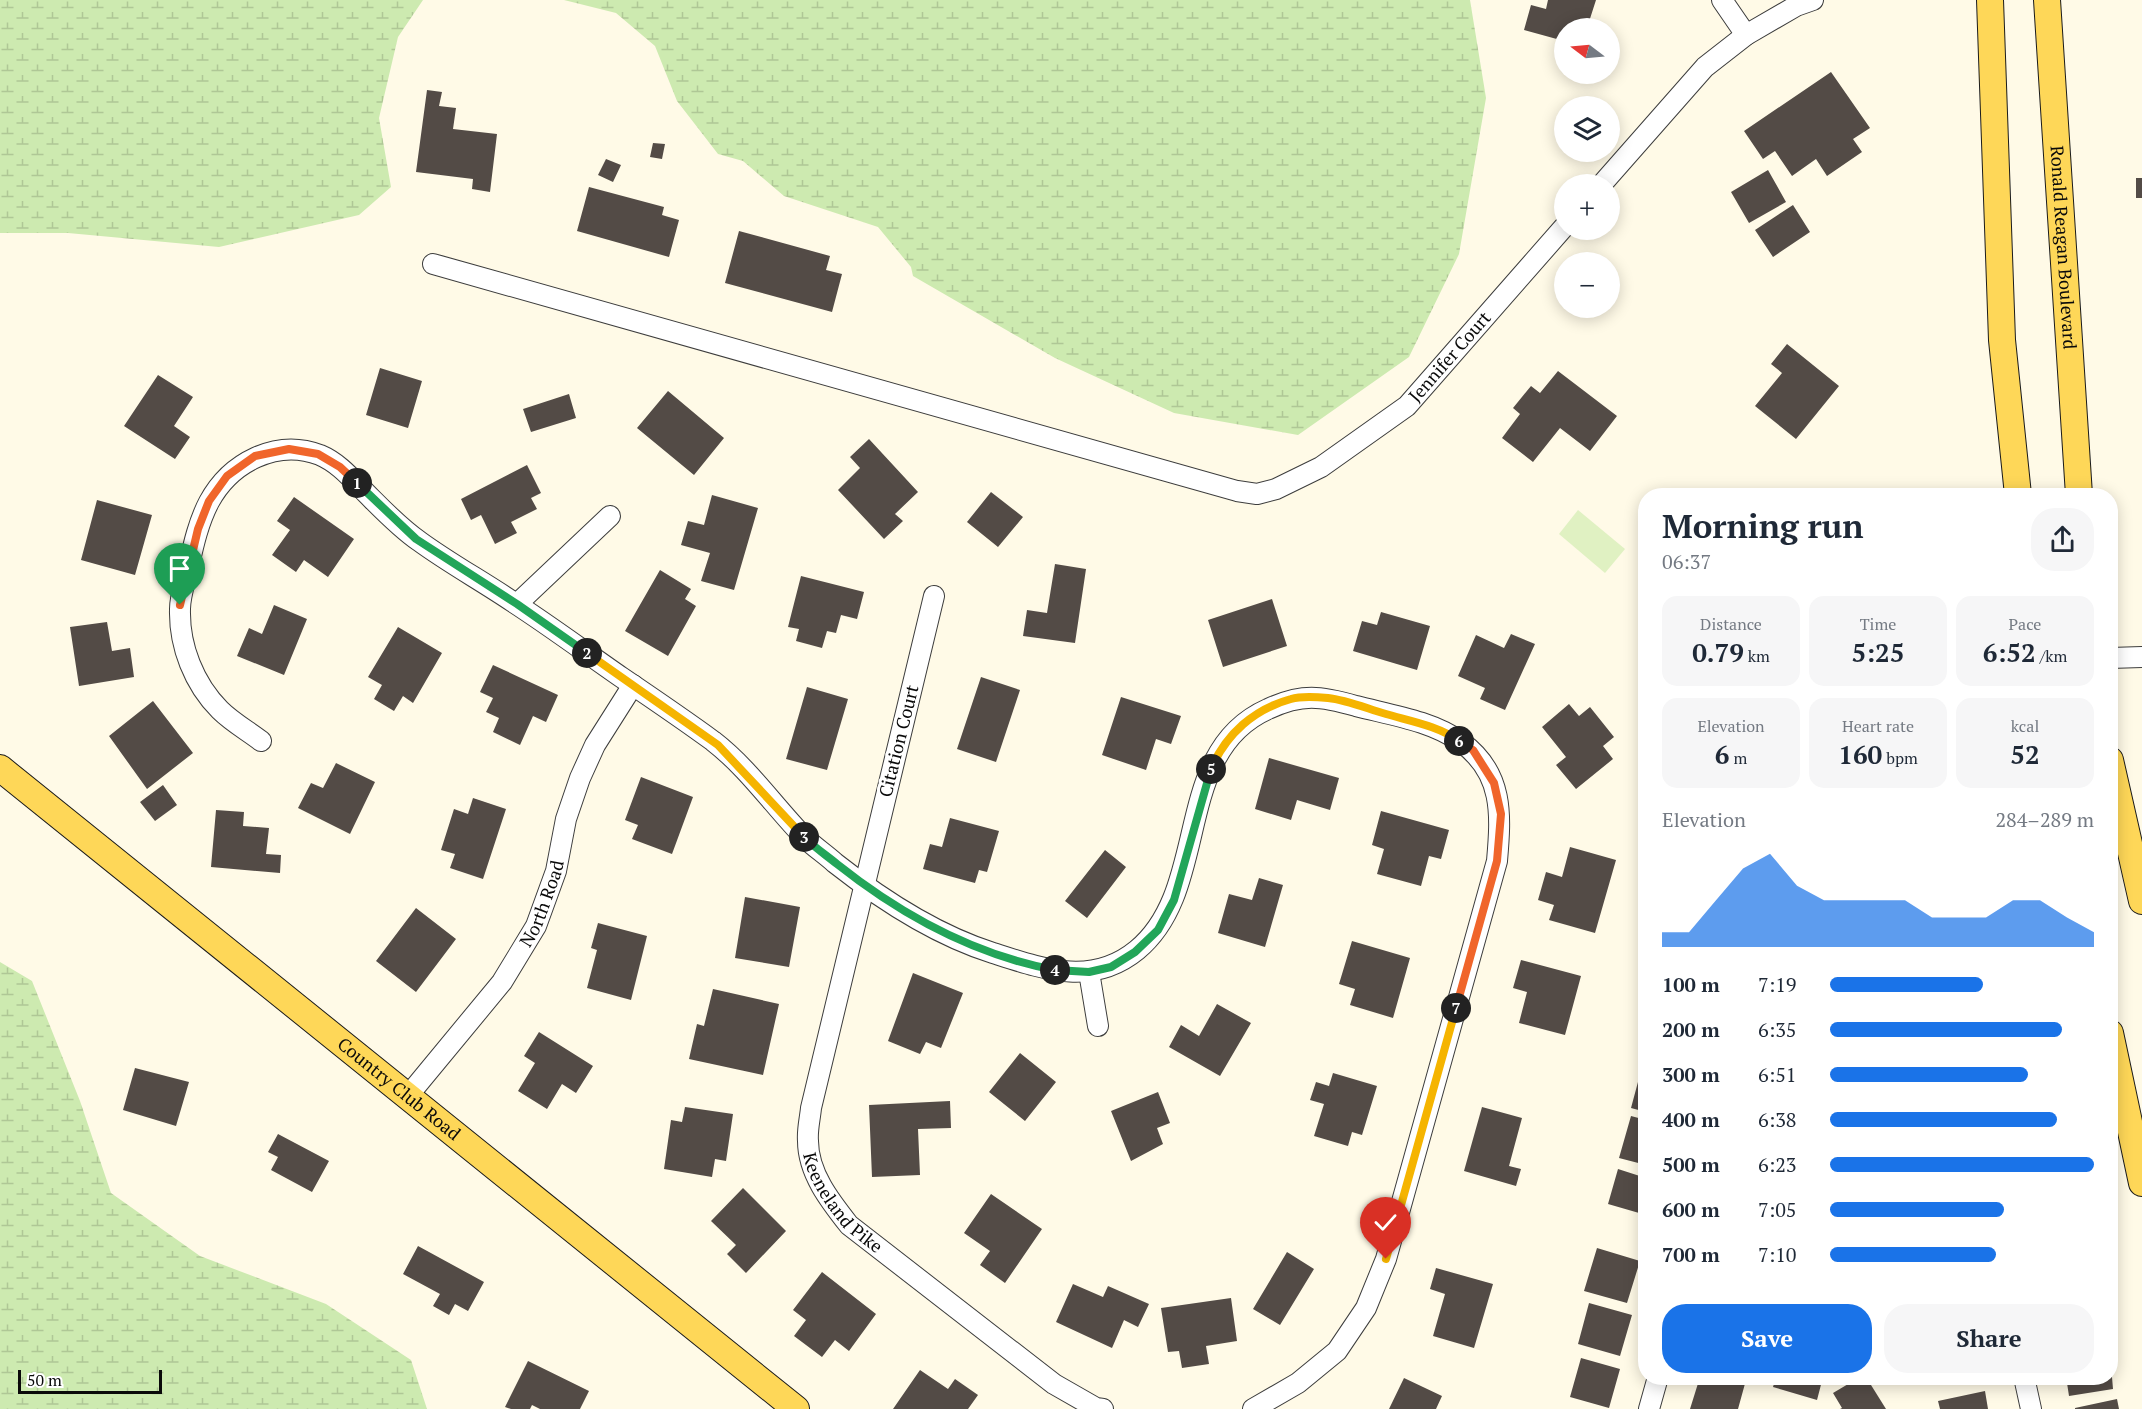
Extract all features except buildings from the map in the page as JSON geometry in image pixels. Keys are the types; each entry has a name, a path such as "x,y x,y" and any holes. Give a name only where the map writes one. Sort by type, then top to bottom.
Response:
{"main road":[{"path":"1990,0 2002,340 2017,488"},
{"name":"Ronald Reagan Boulevard","path":"2047,0 2079,488"},
{"name":"Country Club Road","path":"0,768 796,1409"},
{"path":"2118,794 2142,901"},
{"path":"2118,1064 2137,1138 2142,1183"}],"street":[{"path":"1722,0 1746,35"},
{"path":"1611,174 1705,67 1746,35 1796,6 1813,0"},
{"name":"Jennifer Court","path":"433,264 1237,491 1257,494 1276,489 1321,467 1407,406 1554,238"},
{"path":"261,741 222,711 204,692 182,639 180,605 198,529 209,501 227,476 255,456 289,449 318,454 340,467 377,505 416,539 517,604 718,745 807,840 864,886 932,927 985,951 1035,966 1089,972 1111,967 1135,952 1158,930 1174,900 1206,782 1218,754 1235,730 1259,713 1292,698 1330,698 1420,723 1451,735 1473,750 1494,783 1501,814 1497,861 1386,1259 1366,1308 1337,1351 1298,1383 1253,1409"},
{"path":"517,604 610,516"},
{"name":"Citation Court","path":"864,886 934,596"},
{"path":"2118,658 2142,657"},
{"name":"North Road","path":"407,1097 502,982 536,926 556,871 566,819 580,778 595,745 633,685"},
{"name":"Keeneland Pike","path":"864,886 811,1108 807,1142 814,1171 829,1200 849,1225 1054,1384 1103,1409"},
{"path":"1089,972 1098,1026"},
{"path":"1649,1409 1656,1385"},
{"path":"2026,1385 2031,1409"}],"green space":[{"path":"0,0 423,0 398,37 379,118 391,187 359,215 219,247 68,233 0,233"},
{"path":"564,0 1470,0 1486,98 1459,254 1409,357 1298,435 1174,413 1055,358 913,276 911,267 878,227 784,196 743,161 718,154 677,101 655,46 616,13"},
{"path":"1578,510 1625,549 1605,573 1559,534"},
{"path":"0,962 32,981 80,1101 111,1193 200,1256 326,1304 411,1360 427,1409 0,1409"}],"route":[{"path":"180,605 198,529 209,501 227,476 255,456 289,449 318,454 340,467 377,505 416,539 517,604 718,745 807,840 864,886 932,927 985,951 1035,966 1065,971 1089,972 1111,967 1135,952 1158,930 1174,900 1206,782 1218,754 1235,730 1259,713 1292,698 1330,698 1420,723 1451,735 1473,750 1494,783 1501,814 1497,861 1386,1259"}]}
